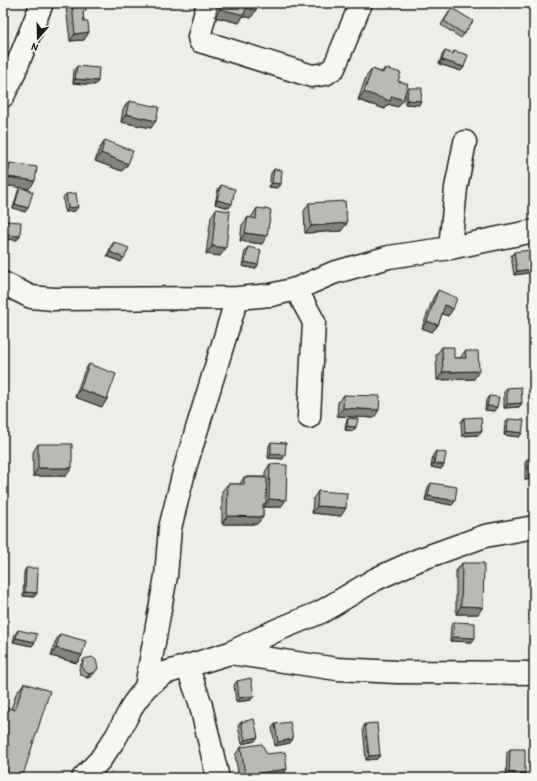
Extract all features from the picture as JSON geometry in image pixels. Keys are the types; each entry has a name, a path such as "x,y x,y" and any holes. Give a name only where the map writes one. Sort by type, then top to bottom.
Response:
{"street":[{"path":"3,96 12,78 42,3"},
{"path":"208,3 199,37 200,41 312,76 325,74 334,68 361,3"},
{"path":"450,248 456,188 465,142"},
{"path":"3,283 31,298 53,299 237,298 271,295 296,289 333,273 389,257 450,248 534,231"},
{"path":"296,289 314,322 309,417"},
{"path":"146,687 166,576 170,528 185,468 237,298"},
{"path":"83,778 100,760 116,737 134,702 146,687 165,673 230,653 277,630 321,612 376,579 418,560 485,536 534,527"},
{"path":"230,653 337,669 397,672 534,673"},
{"path":"187,666 200,702 218,778"}],"building":[{"path":"72,3 85,3 86,11 83,12 84,22 88,22 89,32 75,34"},
{"path":"222,3 258,3 256,10 246,8 244,15 220,9"},
{"path":"452,8 473,21 464,34 444,21"},
{"path":"445,51 453,54 454,51 468,55 464,67 442,60"},
{"path":"77,66 99,68 98,81 75,79"},
{"path":"385,68 401,73 398,81 408,84 403,100 392,96 390,101 364,92 372,69 383,73"},
{"path":"408,88 422,88 421,101 407,100"},
{"path":"129,101 159,107 156,121 126,114"},
{"path":"105,140 133,151 128,164 101,153"},
{"path":"10,163 37,167 35,181 8,177"},
{"path":"274,169 282,170 281,184 272,183"},
{"path":"221,185 235,189 232,204 217,200"},
{"path":"20,187 33,192 28,208 15,204"},
{"path":"76,193 78,207 68,208 66,194"},
{"path":"345,201 347,223 311,226 309,203"},
{"path":"257,208 271,210 267,236 245,233 248,217 256,219"},
{"path":"216,209 230,211 226,248 212,246"},
{"path":"6,221 21,222 20,236 5,235"},
{"path":"114,242 129,248 124,258 110,252"},
{"path":"248,247 261,250 258,265 245,262"},
{"path":"530,250 532,269 517,271 514,252"},
{"path":"438,290 457,298 453,309 445,305 438,325 427,321"},
{"path":"442,347 454,347 454,358 466,358 465,351 478,351 479,371 443,372"},
{"path":"89,364 116,374 107,399 80,389"},
{"path":"521,387 522,403 507,404 507,388"},
{"path":"344,395 380,396 379,410 343,408"},
{"path":"489,396 499,397 497,407 487,406"},
{"path":"481,417 482,431 465,432 464,418"},
{"path":"348,418 358,419 356,427 347,426"},
{"path":"508,419 524,420 522,433 507,431"},
{"path":"271,442 286,443 285,455 271,454"},
{"path":"38,444 72,444 72,468 38,468"},
{"path":"436,451 446,453 444,465 434,463"},
{"path":"527,459 534,459 534,476 528,476"},
{"path":"270,464 287,465 286,500 269,499"},
{"path":"244,477 267,478 266,503 263,504 263,517 227,516 228,484 244,484"},
{"path":"431,483 457,487 455,501 428,496"},
{"path":"318,491 347,493 346,508 317,506"},
{"path":"462,563 484,563 483,607 461,606"},
{"path":"26,568 38,568 37,593 25,592"},
{"path":"454,622 475,623 475,638 453,637"},
{"path":"18,630 37,634 35,642 16,638"},
{"path":"60,634 86,641 82,655 56,648"},
{"path":"92,657 96,660 98,668 95,672 89,674 83,670 82,664 84,659"},
{"path":"251,678 254,696 239,698 237,681"},
{"path":"24,683 50,691 22,778 3,778 3,706 15,710"},
{"path":"254,719 258,737 245,740 241,722"},
{"path":"290,722 293,739 278,742 275,724"},
{"path":"377,723 380,755 369,756 365,724"},
{"path":"262,744 267,754 285,752 287,769 245,775 241,747"},
{"path":"510,749 525,749 525,773 509,773"}]}
